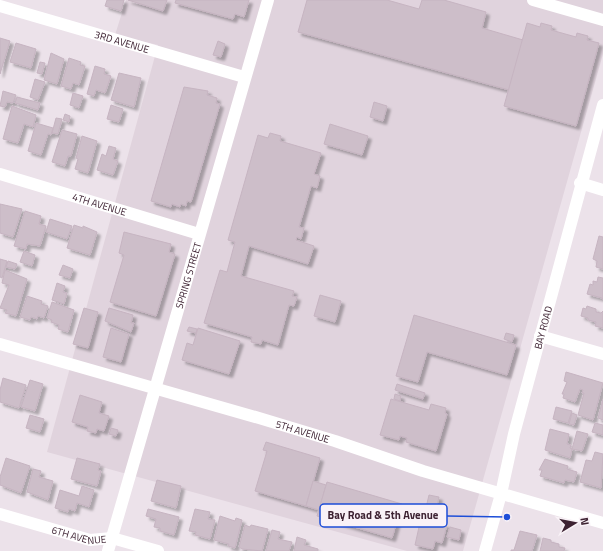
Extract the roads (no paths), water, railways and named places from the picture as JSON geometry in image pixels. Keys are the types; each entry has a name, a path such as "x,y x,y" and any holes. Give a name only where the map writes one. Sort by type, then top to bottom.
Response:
{"street":[{"name":"SPRING STREET","path":"108,551 244,77 268,0"},
{"path":"533,0 603,20"},
{"name":"3RD AVENUE","path":"0,6 244,77"},
{"name":"BAY ROAD","path":"486,551 501,494 514,434 580,184 603,105"},
{"name":"4TH AVENUE","path":"0,174 199,234"},
{"path":"580,184 603,190"},
{"path":"540,336 603,354"},
{"name":"5TH AVENUE","path":"0,344 335,441 423,471 603,523"},
{"name":"6TH AVENUE","path":"0,514 90,540 112,538 158,551"}],"place":[{"name":"Bay Road & 5th Avenue","path":"507,517"}]}
